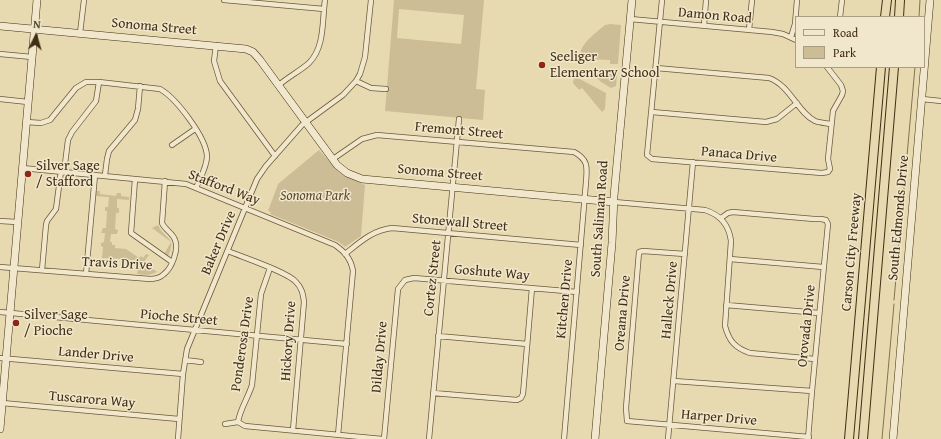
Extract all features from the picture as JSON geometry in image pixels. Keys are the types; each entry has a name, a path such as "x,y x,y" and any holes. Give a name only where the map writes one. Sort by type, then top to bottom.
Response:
{"highway":[{"path":"885,16 887,0"},
{"path":"899,16 900,0"},
{"name":"Carson City Freeway","path":"848,439 881,68"},
{"name":"Carson City Freeway","path":"863,439 894,68"}],"street":[{"path":"0,429 3,358 10,313 36,0"},
{"path":"80,33 84,0"},
{"path":"224,0 324,9"},
{"path":"279,85 308,64 315,56 321,41 325,0"},
{"name":"Baker Drive","path":"178,439 183,374 187,349 259,176 306,122 343,95 356,81 360,74 365,57 371,0"},
{"name":"South Saliman Road","path":"595,439 632,0"},
{"path":"662,0 652,112 766,122 777,119 797,103"},
{"path":"704,26 706,0"},
{"path":"749,30 752,0"},
{"path":"796,16 797,0"},
{"path":"840,16 842,0"},
{"name":"South Edmonds Drive","path":"925,62 930,0"},
{"name":"Damon Road","path":"630,19 772,32 795,39"},
{"path":"791,37 795,24"},
{"name":"Sonoma Street","path":"0,26 246,49 253,52 341,169 362,179 689,209 712,212 720,218"},
{"path":"216,45 214,61 220,81 275,156"},
{"path":"0,54 32,57"},
{"path":"656,68 769,78 781,84 810,118 818,122 831,124 834,107 843,91 841,85 828,68"},
{"name":"South Edmonds Drive","path":"892,439 925,68"},
{"path":"356,81 371,88 386,89"},
{"path":"26,122 41,123 50,120 76,88 86,82 99,82 160,89 167,93 177,103 205,145 207,155 206,163 196,188"},
{"path":"42,270 46,225 47,221 56,209 68,140 72,132 96,101 99,82"},
{"path":"105,175 107,159 110,151 136,116 140,86"},
{"path":"0,99 28,102"},
{"path":"922,99 941,101"},
{"name":"Panaca Drive","path":"652,112 648,155 652,159 822,173 828,172 830,169 828,159 831,124"},
{"name":"Cortez Street","path":"429,439 460,119"},
{"path":"172,145 195,129"},
{"name":"Fremont Street","path":"333,159 362,139 377,135 574,152 581,156 586,162"},
{"name":"Kitchen Drive","path":"564,439 585,199 586,162"},
{"name":"Halleck Drive","path":"668,439 693,162"},
{"name":"Stafford Way","path":"22,168 186,184 335,245 346,254"},
{"path":"86,274 95,174"},
{"path":"136,179 131,232 172,262"},
{"name":"Travis Drive","path":"0,267 156,279 164,274 172,262 177,247 173,236 164,227 161,220 165,181"},
{"name":"Orovada Drive","path":"720,218 733,212 821,219 826,220 828,224 814,359 809,438"},
{"path":"720,218 726,224 730,232 731,241 725,326 728,336 734,345 741,350 755,354 814,359"},
{"path":"0,221 18,222"},
{"name":"Stonewall Street","path":"346,254 368,236 382,229 392,228 581,245"},
{"name":"Hickory Drive","path":"228,251 293,279 302,291 304,302 293,430"},
{"name":"Oreana Drive","path":"627,421 626,408 639,252 685,254"},
{"path":"338,435 353,271 349,258 346,254"},
{"path":"730,259 824,267"},
{"name":"Ponderosa Drive","path":"238,422 242,408 252,385 261,294 270,268"},
{"name":"Goshute Way","path":"405,280 414,278 444,280 577,292"},
{"name":"Dilday Drive","path":"383,439 398,289 405,280"},
{"path":"433,393 519,400 523,394 532,288"},
{"path":"726,305 819,313"},
{"name":"Pioche Street","path":"0,312 346,344"},
{"path":"438,336 527,344"},
{"name":"Lander Drive","path":"3,358 183,374"},
{"path":"185,360 202,362"},
{"path":"674,381 812,391"},
{"name":"Tuscarora Way","path":"1,405 179,419"},
{"name":"Harper Drive","path":"627,421 809,438"},
{"path":"225,424 238,422 245,426 383,439"}],"green space":[{"path":"394,0 484,0 476,89 485,90 483,120 385,111","holes":["399,9 464,15 461,44 397,38"]},
{"path":"605,25 621,25 618,64 610,64 610,60 587,59 586,62 582,58 582,47 596,32"},
{"path":"588,70 615,73 617,76 616,86 611,88 601,82 594,75 587,72"},
{"path":"574,78 578,78 606,93 605,109 602,112 582,88 579,90 573,83"},
{"name":"Sonoma Park","path":"319,150 340,173 365,185 361,236 345,247 339,242 270,214 271,212 268,211 278,184"},
{"path":"96,191 100,191 100,194 116,196 117,193 121,193 121,196 129,197 129,200 117,199 117,208 119,208 119,213 116,213 115,229 118,230 117,234 111,234 110,242 112,242 112,245 115,245 115,248 126,249 139,258 141,256 143,258 146,254 149,255 144,262 157,272 149,275 137,274 139,262 128,260 128,262 123,262 123,259 102,258 103,247 101,246 101,243 104,242 105,233 101,233 103,228 106,228 107,211 105,211 105,207 108,207 109,197 95,196"},
{"path":"158,225 161,230 171,242 152,228"},
{"path":"171,242 171,250 168,256 164,254"}],"waterway":[{"path":"919,16 920,0"},
{"path":"894,300 915,68"},
{"path":"882,439 894,304"}],"place":[{"name":"Seeliger Elementary School","path":"542,65"},
{"name":"Silver Sage / Stafford","path":"28,174"},
{"name":"Silver Sage / Pioche","path":"16,323"}]}
